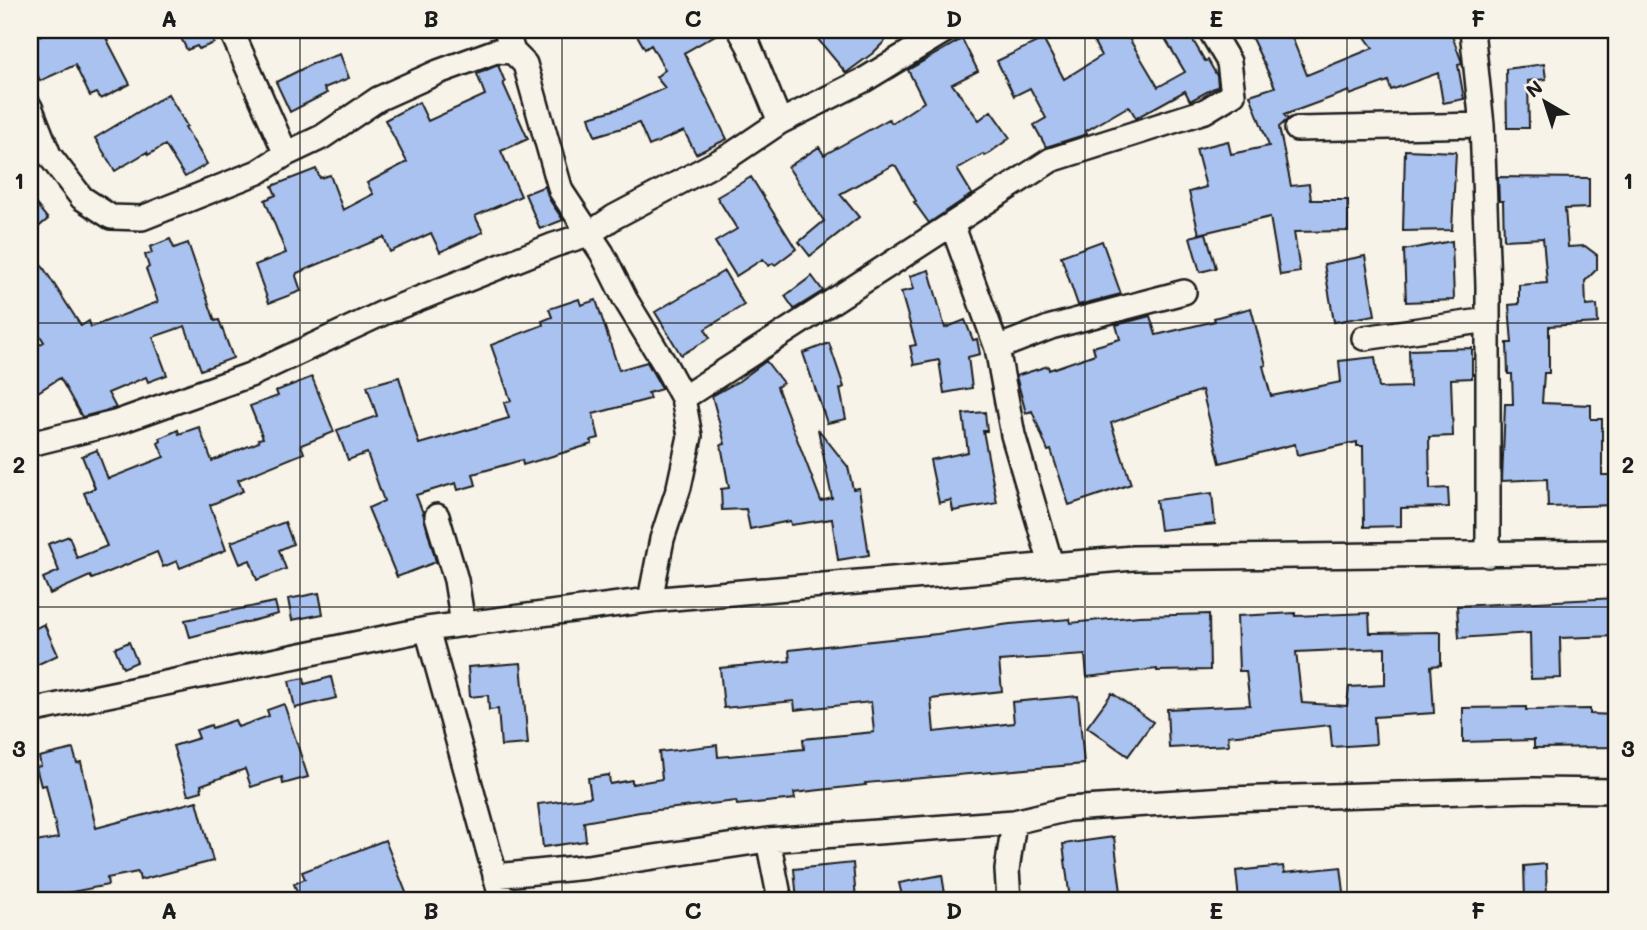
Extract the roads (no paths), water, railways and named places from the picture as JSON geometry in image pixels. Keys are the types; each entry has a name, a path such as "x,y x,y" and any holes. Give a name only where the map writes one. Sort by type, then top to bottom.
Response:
{"street":[{"path":"231,30 286,154"},
{"path":"506,30 513,52 525,64 561,191 603,253 625,299 683,398 690,436 650,600"},
{"path":"740,30 780,122"},
{"path":"30,444 115,423 250,375 383,313 554,245 589,234 731,155 780,122 864,80 946,30"},
{"path":"683,398 1051,160 1205,111 1233,94 1229,62 1210,30"},
{"path":"1472,30 1482,125 1488,320 1488,555"},
{"path":"30,107 49,155 82,198 111,217 142,218 258,172 286,154 322,137 377,99 438,72 496,51 513,52"},
{"path":"1297,129 1482,125"},
{"path":"951,225 997,348 1013,435 1051,564"},
{"path":"997,348 1051,327 1184,292"},
{"path":"1364,338 1488,320"},
{"path":"437,516 456,580 463,624"},
{"path":"30,711 427,629 650,600 1133,558 1617,552"},
{"path":"427,629 502,900"},
{"path":"495,876 587,867 768,840 1014,822 1068,809 1226,799 1533,790 1617,791"},
{"path":"1009,900 1007,870 1014,822"},
{"path":"768,840 780,900"}]}
